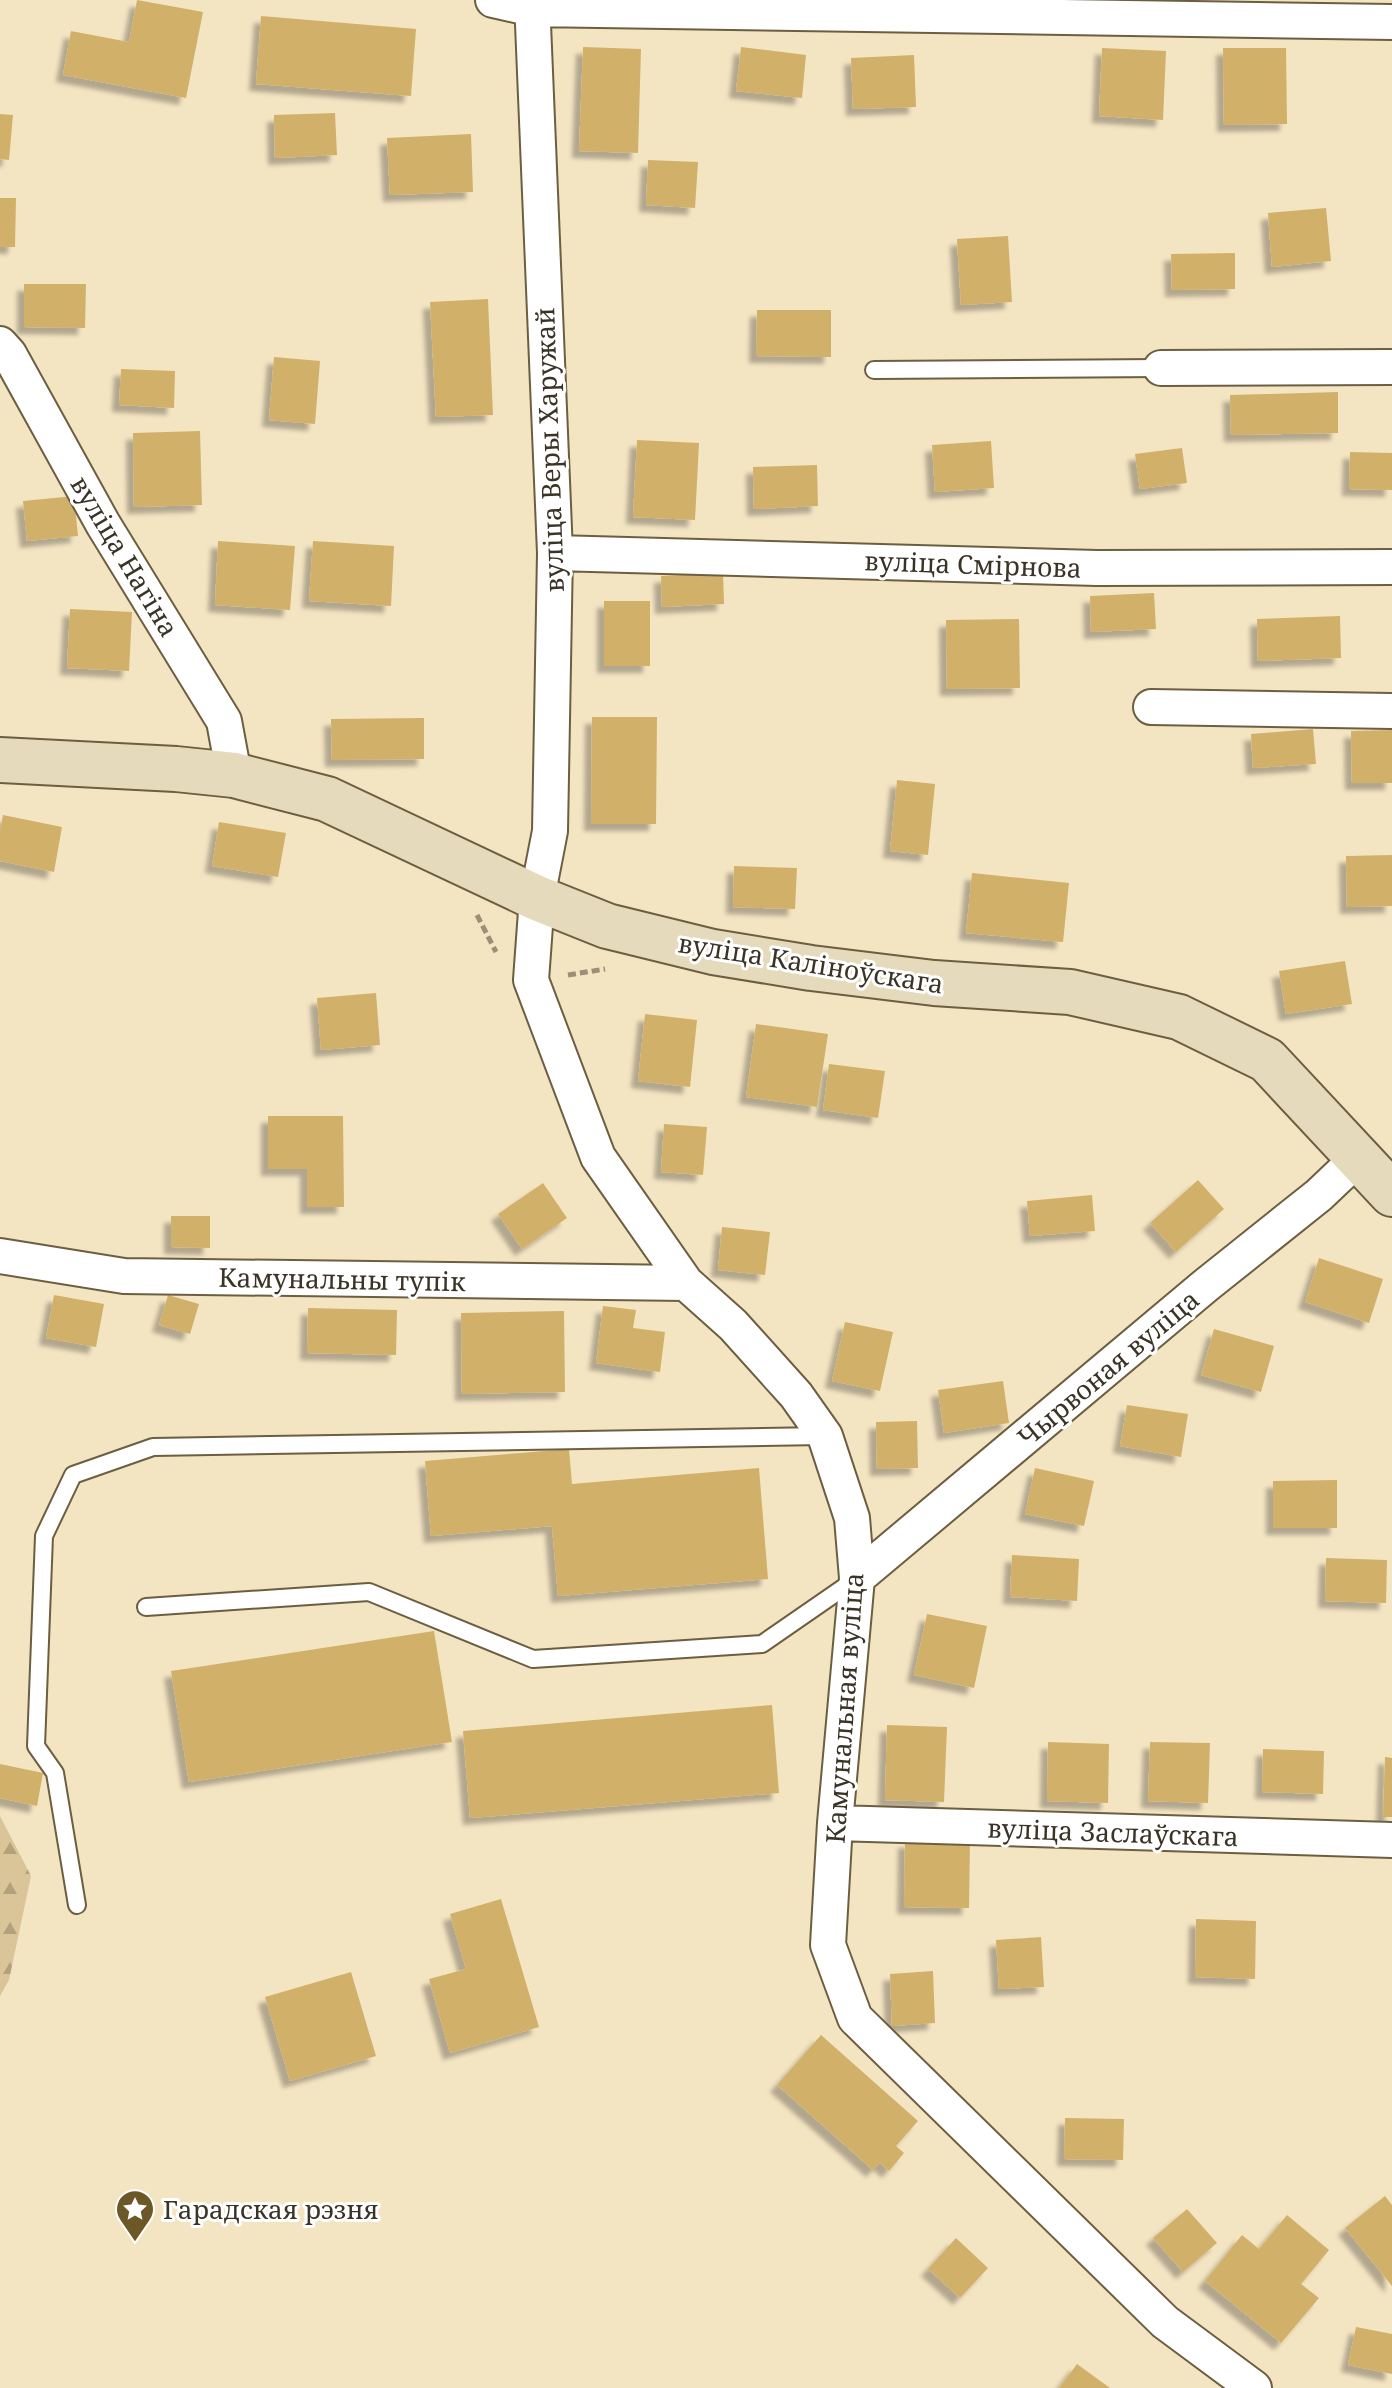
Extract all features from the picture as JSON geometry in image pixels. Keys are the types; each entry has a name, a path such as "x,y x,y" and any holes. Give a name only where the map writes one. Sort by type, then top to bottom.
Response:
{"main road":[{"name":"вуліца Каліноўскага","path":"0,760 234,775 327,799 537,898 607,926 713,952 934,983 1070,992 1179,1017 1267,1060 1392,1194"}],"street":[{"path":"493,0 532,4 1392,22"},
{"name":"вуліца Веры Харужай","path":"532,4 555,553 550,831 537,898"},
{"name":"вуліца Нагіна","path":"0,344 9,354 103,524 224,721 234,775"},
{"path":"1161,368 1392,367"},
{"name":"вуліца Смірнова","path":"555,553 1097,568 1392,567"},
{"path":"1151,707 1392,711"},
{"name":"Камунальная вуліца","path":"537,898 531,980 598,1157 686,1283 733,1325 796,1395 825,1436 852,1518 857,1578 835,1823 828,1945 855,2018 1165,2322 1254,2388"},
{"name":"Чырвоная вуліца","path":"857,1578 1205,1286 1319,1195 1359,1157"},
{"name":"Камунальны тупік","path":"0,1256 124,1276 686,1283"},
{"name":"вуліца Заслаўскага","path":"835,1823 1392,1840"}],"lane":[{"path":"874,370 1161,368"},
{"path":"77,1905 55,1773 36,1746 44,1536 73,1475 153,1447 825,1436"},
{"path":"146,1607 369,1592 533,1659 762,1644 857,1578"}],"green space":[{"path":"0,1816 31,1876 9,1980 0,1996"}],"building":[{"path":"137,0 203,12 186,98 63,75 71,31 129,42"},
{"path":"261,16 416,29 411,96 256,84"},
{"path":"583,47 641,49 638,153 579,151"},
{"path":"741,47 806,55 802,98 736,91"},
{"path":"1102,48 1166,51 1163,120 1099,116"},
{"path":"1223,48 1286,48 1287,124 1224,125"},
{"path":"914,55 916,107 853,109 851,58"},
{"path":"335,113 337,155 275,158 274,115"},
{"path":"0,114 13,115 9,160 0,159"},
{"path":"471,134 473,192 390,195 387,138"},
{"path":"648,160 698,162 695,208 646,205"},
{"path":"0,198 16,198 15,247 0,247"},
{"path":"1326,208 1331,261 1272,267 1268,213"},
{"path":"1008,236 1012,302 961,305 957,239"},
{"path":"1235,253 1235,289 1172,290 1171,254"},
{"path":"24,284 86,284 85,328 24,327"},
{"path":"488,299 493,415 436,417 430,302"},
{"path":"757,310 831,310 831,357 756,356"},
{"path":"274,357 320,361 315,424 269,420"},
{"path":"121,369 175,371 174,408 119,405"},
{"path":"1338,392 1338,433 1231,435 1230,395"},
{"path":"200,431 202,505 134,507 133,433"},
{"path":"637,440 699,443 695,520 633,517"},
{"path":"991,441 994,488 935,492 932,445"},
{"path":"1182,448 1187,483 1140,489 1135,454"},
{"path":"1350,452 1392,453 1392,490 1349,489"},
{"path":"817,465 818,506 754,509 753,467"},
{"path":"74,496 78,536 27,541 23,501"},
{"path":"218,541 295,546 290,610 215,605"},
{"path":"313,541 394,546 391,606 309,601"},
{"path":"723,573 724,604 662,607 661,576"},
{"path":"1154,593 1156,629 1091,632 1090,596"},
{"path":"604,601 650,601 650,666 604,666"},
{"path":"70,609 132,612 129,671 67,668"},
{"path":"1340,616 1341,658 1258,661 1257,619"},
{"path":"1019,619 1020,688 947,689 946,620"},
{"path":"592,717 657,717 656,824 591,824"},
{"path":"424,718 424,759 332,760 331,719"},
{"path":"1313,729 1316,764 1253,768 1251,734"},
{"path":"1392,730 1392,783 1352,783 1351,731"},
{"path":"897,780 935,784 928,855 890,851"},
{"path":"3,815 62,827 54,872 0,861"},
{"path":"219,822 286,833 278,877 212,866"},
{"path":"1392,855 1392,906 1347,907 1346,856"},
{"path":"734,866 797,868 795,909 733,907"},
{"path":"972,873 1069,883 1063,942 966,933"},
{"path":"1345,961 1352,1004 1286,1014 1279,971"},
{"path":"376,993 380,1045 321,1050 317,998"},
{"path":"645,1014 697,1020 690,1087 638,1081"},
{"path":"756,1024 828,1034 817,1107 746,1097"},
{"path":"829,1064 885,1071 878,1118 823,1110"},
{"path":"268,1116 343,1116 344,1207 307,1207 307,1169 268,1169"},
{"path":"664,1124 707,1127 703,1175 661,1172"},
{"path":"1198,1180 1224,1209 1176,1252 1150,1223"},
{"path":"543,1183 567,1218 522,1249 498,1214"},
{"path":"1092,1195 1095,1231 1030,1236 1027,1201"},
{"path":"171,1216 210,1216 210,1248 171,1247"},
{"path":"722,1227 770,1232 765,1275 718,1270"},
{"path":"1319,1258 1383,1279 1369,1323 1305,1302"},
{"path":"54,1295 104,1304 96,1347 46,1338"},
{"path":"168,1295 199,1304 190,1334 159,1325"},
{"path":"603,1306 636,1310 633,1328 665,1332 660,1372 596,1363"},
{"path":"308,1308 397,1310 396,1355 307,1353"},
{"path":"564,1311 565,1392 462,1394 461,1313"},
{"path":"845,1322 893,1332 880,1391 832,1381"},
{"path":"1214,1329 1274,1346 1261,1392 1201,1375"},
{"path":"1003,1381 1009,1423 944,1433 938,1390"},
{"path":"1127,1405 1188,1414 1181,1457 1120,1446"},
{"path":"917,1421 918,1468 877,1469 876,1422"},
{"path":"569,1449 572,1484 759,1468 768,1579 558,1596 552,1526 431,1536 425,1461"},
{"path":"1035,1468 1094,1481 1084,1526 1025,1514"},
{"path":"1337,1480 1337,1528 1273,1528 1273,1481"},
{"path":"1012,1555 1079,1559 1077,1601 1010,1597"},
{"path":"1326,1558 1387,1560 1386,1603 1325,1601"},
{"path":"927,1614 987,1626 974,1688 914,1675"},
{"path":"434,1631 452,1742 189,1782 171,1671"},
{"path":"772,1705 779,1793 470,1818 463,1731"},
{"path":"887,1725 947,1727 944,1802 885,1800"},
{"path":"1048,1742 1109,1744 1108,1803 1047,1801"},
{"path":"1150,1742 1210,1743 1208,1803 1148,1801"},
{"path":"1263,1749 1324,1751 1323,1794 1262,1792"},
{"path":"1385,1757 1392,1758 1392,1817 1383,1817"},
{"path":"0,1764 43,1773 37,1806 0,1798"},
{"path":"905,1841 970,1842 969,1908 904,1907"},
{"path":"501,1899 539,2027 450,2053 429,1979 466,1969 450,1914"},
{"path":"1196,1919 1256,1921 1255,1979 1195,1977"},
{"path":"1041,1937 1044,1987 999,1989 996,1940"},
{"path":"933,1971 935,2023 892,2026 890,1974"},
{"path":"351,1972 376,2056 290,2081 265,1997"},
{"path":"821,2035 918,2121 896,2146 904,2153 889,2171 880,2163 873,2170 777,2085"},
{"path":"1065,2118 1124,2119 1123,2160 1064,2159"},
{"path":"1385,2196 1392,2205 1392,2286 1345,2228"},
{"path":"1187,2209 1217,2243 1183,2272 1153,2238"},
{"path":"1287,2215 1329,2250 1301,2284 1319,2298 1281,2343 1205,2281 1242,2235 1259,2249"},
{"path":"956,2238 988,2268 960,2298 928,2269"},
{"path":"1356,2327 1392,2334 1392,2374 1348,2365"},
{"path":"1077,2364 1110,2388 1059,2388"}],"place":[{"name":"Гарадская рэзня","path":"135,2243"}]}
